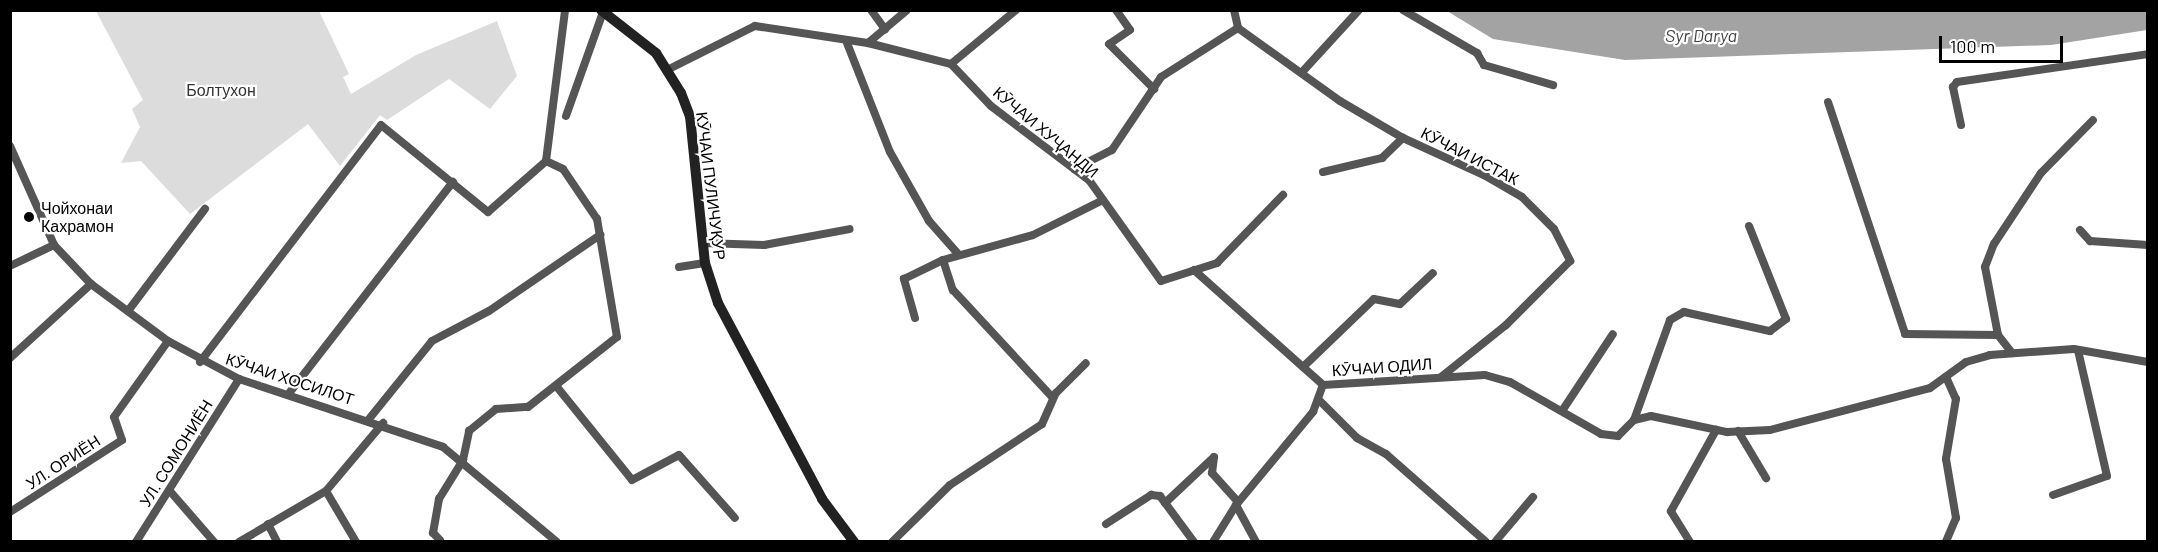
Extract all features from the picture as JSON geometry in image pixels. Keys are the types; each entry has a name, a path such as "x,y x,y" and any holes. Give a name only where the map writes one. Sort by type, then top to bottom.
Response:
{"street":[{"path":"200,362 381,125 488,212 546,161 565,10"},
{"path":"871,10 885,29"},
{"path":"868,43 907,10"},
{"path":"669,69 755,26 847,43 868,43 951,64 1016,10"},
{"path":"1116,10 1130,30 1109,44 1154,89"},
{"path":"1074,169 1112,150 1161,77 1238,28 1234,10"},
{"path":"1304,70 1359,10"},
{"path":"1403,10 1477,53 1484,65 1553,85"},
{"path":"566,116 602,11"},
{"name":"КӮЧАИ ПУЛИЧУҚУР","path":"602,11 669,69 690,117 705,263 718,303 789,439 854,542"},
{"name":"КӮЧАИ ИСТАК","path":"1238,28 1304,70 1340,101 1403,138 1521,198 1554,229 1570,261 1506,325 1440,377"},
{"path":"847,43 890,152 929,221 959,255"},
{"path":"1962,125 1953,87 1957,82 2148,54"},
{"name":"КӮЧАИ ХУҶАНДИ","path":"951,64 991,106 1074,169 1161,281 1217,263 1283,195"},
{"path":"1828,102 1842,152 1905,334 1998,335"},
{"path":"2013,353 1998,335 1985,267 1994,244 2041,173 2092,120"},
{"path":"1323,172 1382,158 1403,138"},
{"name":"КӮЧАИ ХОСИЛОТ","path":"10,146 54,244 91,284 168,340 200,362 239,379 290,392 383,423 463,460 557,542"},
{"path":"440,540 433,532 439,499 463,460 469,431 496,409 528,407 557,387 617,337 597,219 563,169 546,161"},
{"path":"290,392 453,182"},
{"path":"915,318 904,279 943,260 1033,236 1101,201"},
{"path":"128,310 205,209"},
{"path":"1634,420 1670,320 1684,312 1770,331 1786,319 1749,226"},
{"path":"703,243 764,245 850,229"},
{"path":"2080,230 2090,241 2148,245"},
{"path":"369,419 432,341 489,311 600,235"},
{"path":"10,266 54,244"},
{"path":"943,260 953,290 1053,398"},
{"path":"679,267 705,263"},
{"path":"1194,270 1323,385"},
{"path":"1303,367 1374,299 1400,304 1433,273"},
{"path":"10,358 91,284"},
{"path":"1562,411 1613,334"},
{"name":"УЛ. ОРИЁН","path":"10,512 122,440 114,417 168,340"},
{"path":"1634,420 1651,416 1716,430 1770,430 1930,388 1966,362 2013,353 2078,350 2148,362"},
{"path":"2054,495 2107,476 2078,350"},
{"path":"892,542 950,485 1042,424 1053,398 1086,363"},
{"name":"КӮЧАИ ОДИЛ","path":"1486,542 1386,454 1358,438 1319,400 1323,385 1485,375 1510,382 1601,434 1618,436 1634,420"},
{"path":"1946,377 1956,399 1946,459 1954,481 1956,518 1946,542"},
{"name":"УЛ. СОМОНИЁН","path":"136,542 239,379"},
{"path":"557,387 632,480 679,454 735,518"},
{"path":"1213,542 1237,503 1319,400"},
{"path":"239,542 326,491 383,423"},
{"path":"1690,542 1671,511 1716,430"},
{"path":"1738,431 1766,478"},
{"path":"1165,503 1214,458 1212,473 1237,503 1256,542"},
{"path":"169,490 214,542"},
{"path":"326,491 356,542"},
{"path":"1106,524 1151,495 1165,503 1194,542"},
{"path":"1495,542 1533,497"},
{"path":"268,524 277,542"}],"green space":[{"name":"Болтухон","path":"96,11 319,11 349,74 343,77 351,94 416,55 497,21 517,76 490,109 449,79 387,120 380,115 340,166 308,124 190,214 141,161 121,163 140,127 132,109 143,100"}],"water":[{"name":"Syr Darya","path":"2147,10 2147,30 2051,45 1625,60 1493,39 1447,11"}],"place":[{"name":"Чойхонаи Кахрамон","path":"29,217"}]}
